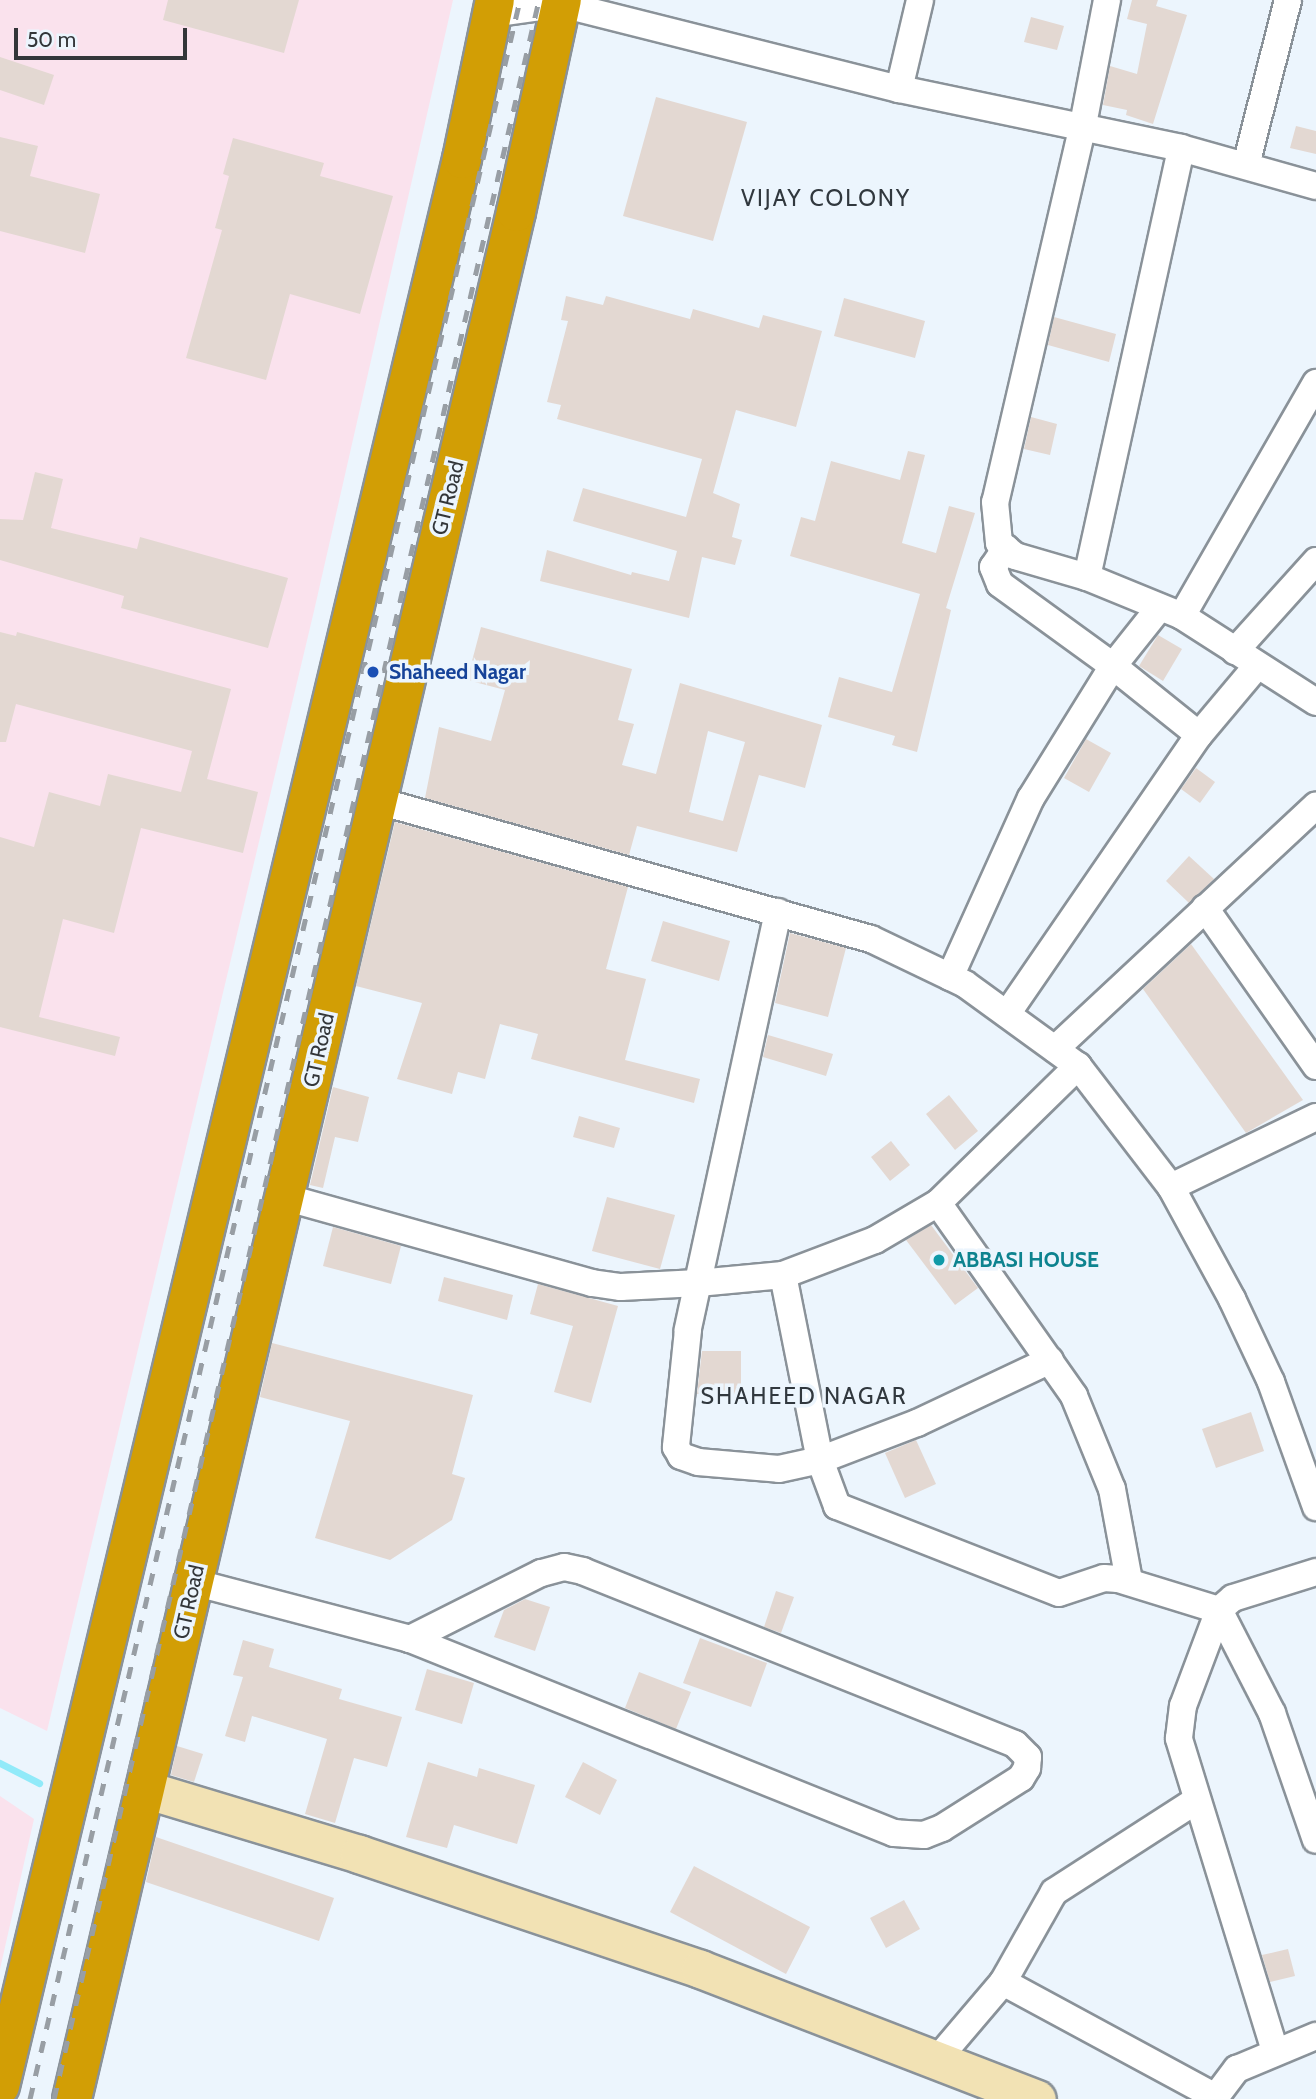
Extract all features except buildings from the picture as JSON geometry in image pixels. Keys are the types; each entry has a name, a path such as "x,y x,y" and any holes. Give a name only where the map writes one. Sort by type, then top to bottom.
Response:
{"highway":[{"name":"GT Road","path":"72,2099 561,2"},
{"path":"0,2086 462,159 494,7"}],"street":[{"path":"899,89 920,0"},
{"path":"1107,0 1083,125 995,502 995,527 1006,548 1015,555 1087,577 1171,612 1315,699"},
{"path":"1246,165 1288,0"},
{"path":"494,7 561,2 899,89 1083,125 1181,148 1316,186"},
{"path":"1087,577 1181,148"},
{"path":"950,977 1031,798 1113,666 1171,612 1316,383"},
{"path":"1006,548 993,568 1000,584 1113,666 1199,735"},
{"path":"1007,1014 1199,735 1245,659 1316,561"},
{"path":"375,800 870,939 950,977 1007,1014 1078,1066 1171,1187 1271,1382 1316,1507"},
{"path":"1055,1049 1316,806"},
{"path":"1206,908 1316,1066"},
{"path":"778,912 698,1283 677,1429 676,1447 681,1456 698,1462 779,1469 820,1460 917,1423 1050,1360"},
{"path":"284,1197 592,1283 621,1287 783,1275 875,1240 938,1203 1078,1066"},
{"path":"1171,1187 1316,1117"},
{"path":"938,1203 1074,1396 1112,1489 1129,1581"},
{"path":"783,1275 820,1460 837,1506 1035,1586 1059,1593 1104,1577 1129,1581 1219,1610 1272,1713 1316,1840"},
{"path":"193,1582 410,1639 894,1833 924,1835 942,1828 1021,1779 1027,1768 1028,1758 1015,1744 583,1571 564,1567 541,1573 410,1639"},
{"path":"1275,2051 1195,1801 1179,1738 1183,1706 1219,1610 1233,1598 1316,1572"},
{"path":"145,1789 359,1854 700,1969 935,2062 1037,2099"},
{"path":"935,2062 1003,1982 1054,1892 1195,1801"},
{"path":"1003,1982 1215,2098 1237,2068 1316,2036"}],"shaded area":[{"path":"0,0 453,0 314,611 47,1731 0,1708"},
{"path":"0,1796 34,1819 0,1969"}],"waterway":[{"path":"0,1763 39,1783"}],"railway":[{"path":"30,2099 520,0"},
{"path":"54,2099 539,0"}],"place":[{"name":"Shaheed Nagar","path":"373,672"},
{"name":"ABBASI HOUSE","path":"939,1260"}],"district":[{"name":"VIJAY COLONY","path":"826,198"},
{"name":"SHAHEED NAGAR","path":"804,1396"}]}
